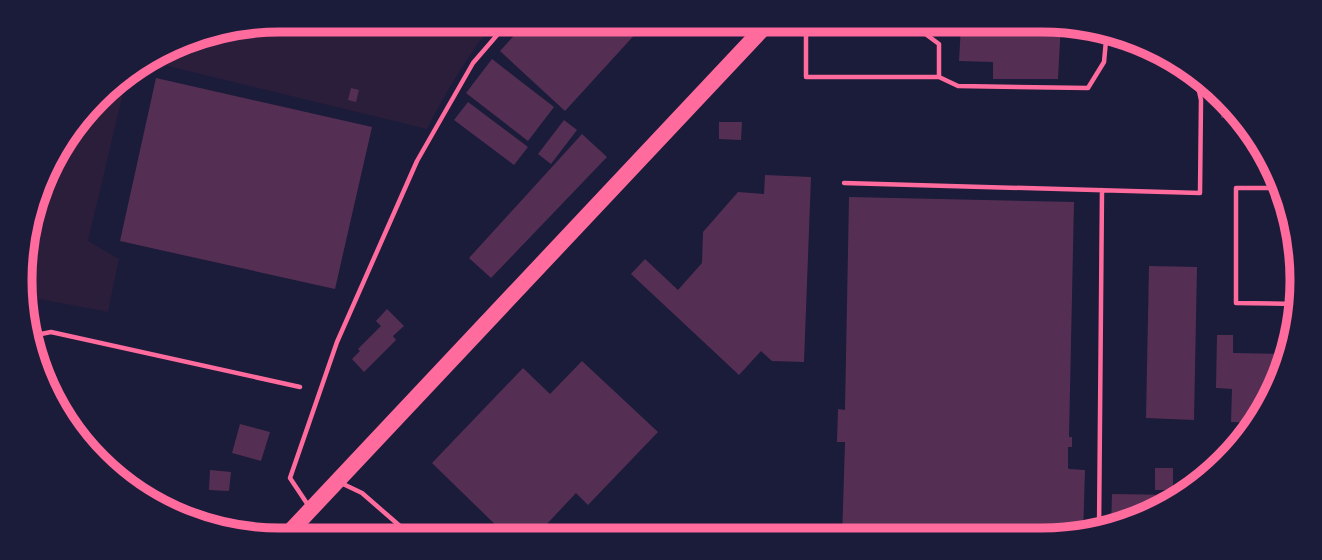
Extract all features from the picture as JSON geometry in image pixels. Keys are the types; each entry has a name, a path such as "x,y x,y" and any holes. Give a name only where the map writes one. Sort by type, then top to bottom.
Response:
{"main road":[{"path":"293,528 760,32"}],"lane":[{"path":"311,509 290,478 337,342 417,161 472,63 499,32"},
{"path":"806,32 806,77 939,78 958,86 1088,88 1104,62 1106,40"},
{"path":"923,32 939,44 939,78"},
{"path":"844,183 1200,192 1201,100 1198,87"},
{"path":"1273,188 1236,188 1236,303 1289,304"},
{"path":"1099,522 1102,190"},
{"path":"38,335 51,332 300,387"},
{"path":"337,481 362,493 402,528"}],"shaded area":[{"path":"264,32 487,32 459,72 427,129 158,64 185,50 216,40"},
{"path":"125,86 88,241 119,259 108,312 32,298 32,264 40,216 57,170 73,142 93,116"}],"building":[{"path":"517,32 637,32 565,111 500,51"},
{"path":"961,32 1060,32 1058,79 993,79 993,62 959,61"},
{"path":"492,59 554,107 528,141 466,93"},
{"path":"156,78 372,127 335,289 120,241"},
{"path":"351,88 359,90 356,102 348,100"},
{"path":"468,102 528,147 514,165 454,120"},
{"path":"1221,107 1231,118 1221,118"},
{"path":"564,120 577,130 551,164 538,154"},
{"path":"719,122 742,122 741,140 719,139"},
{"path":"582,134 607,157 491,278 469,258"},
{"path":"765,175 811,177 804,362 772,361 761,351 739,375 631,274 645,259 678,290 702,263 703,232 738,192 764,194"},
{"path":"849,197 1074,202 1069,437 1072,437 1072,447 1068,447 1068,468 1085,470 1083,525 1058,528 842,528 845,442 837,442 838,409 845,410"},
{"path":"1149,266 1197,267 1194,420 1146,418"},
{"path":"387,309 404,326 393,336 396,340 364,372 352,359 381,326 376,321"},
{"path":"1217,335 1233,335 1233,353 1279,354 1265,390 1246,423 1231,422 1232,389 1216,388"},
{"path":"582,361 658,432 588,505 576,493 543,528 499,528 432,463 523,368 550,394"},
{"path":"240,424 270,432 261,461 232,453"},
{"path":"1155,468 1173,468 1173,490 1155,490"},
{"path":"210,470 231,472 229,491 209,490"},
{"path":"1112,494 1166,495 1137,510 1111,518"}]}
